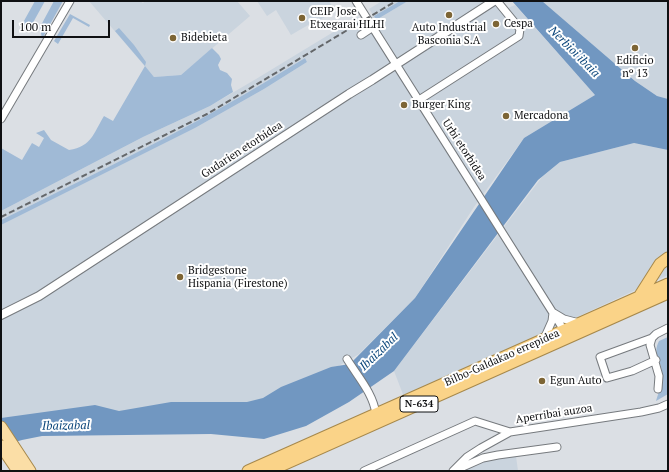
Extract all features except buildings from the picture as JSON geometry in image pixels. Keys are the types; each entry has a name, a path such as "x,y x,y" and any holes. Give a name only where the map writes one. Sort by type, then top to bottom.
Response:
{"highway":[{"path":"664,261 657,275 662,283 668,287"},
{"path":"639,297 664,261"},
{"name":"Bilbo-Galdakao errepidea","path":"248,471 544,339 566,334 580,323 639,297 668,287"},
{"name":"Bilbo-Galdakao errepidea","path":"269,471 668,287"}],"main road":[{"path":"1,427 22,469"},
{"path":"1,446 22,469"}],"street":[{"path":"1,119 70,1"},
{"name":"Urbi etorbidea","path":"356,1 566,334"},
{"path":"419,100 519,36 520,29 496,1"},
{"name":"Gudarien etorbidea","path":"1,315 39,296 349,94 496,1"},
{"path":"361,35 373,27"},
{"path":"552,312 564,319 580,323"},
{"path":"544,339 552,321 552,312"},
{"path":"656,360 632,371 607,378 600,357 652,338 656,334 668,328"},
{"path":"652,338 650,345 656,360 659,376 658,389"},
{"path":"347,359 370,393 376,414"},
{"name":"Aperribai auzoa","path":"452,471 467,457 510,432 641,412 659,408 668,404"},
{"path":"364,471 475,421 510,432"},
{"name":"Aperribai auzoa","path":"452,471 460,469 482,458 557,448"}],"shaded area":[{"path":"35,1 45,1 30,28 25,31 20,28"},
{"path":"54,1 63,1 42,39 40,27"},
{"name":"Bidebieta","path":"89,1 140,1 143,3 145,1 237,1 250,16 181,75 154,77"},
{"name":"CEIP Jose Etxegarai HLHI","path":"257,1 329,1 335,11 291,35 276,10 267,16"},
{"path":"382,1 400,1 374,16 369,9"},
{"path":"400,1 408,1 376,20 374,16"},
{"path":"408,1 503,1 508,8 515,5 595,95 524,138 474,207 415,298 359,354 282,399 205,412 1,418 1,225 195,128 264,89 307,62 305,58 225,106 181,130 1,220 1,211 143,137 210,106 358,17 362,23 374,16 376,20"},
{"path":"542,1 668,1 668,99 657,96 635,81"},
{"path":"70,14 90,25 89,27 73,18 58,44 54,41"},
{"path":"119,28 146,62 145,66 115,31"},
{"path":"212,48 221,59 218,65 220,70 227,73 232,79 231,85 233,92 210,106 143,137 1,211 1,148 22,160 32,143 39,147 44,138 36,133 44,130 51,140 69,150 83,146 94,134 104,116 113,121 145,66 154,77 181,75"},
{"path":"305,58 307,62 264,89 195,128 1,225 1,220 169,136"},
{"path":"634,143 668,150 668,275 404,397 394,371 542,177 560,162"},
{"path":"668,337 668,394 656,401 662,376 656,350 659,341"},
{"path":"516,456 518,471 460,471 488,459"}],"water":[{"path":"512,1 542,1 635,81 657,96 668,99 668,150 634,143 560,162 538,180 394,371 349,402 306,426 264,439 211,434 42,436 1,446 1,418 95,405 119,411 171,402 247,402 263,398 281,387 331,367 350,364 415,298 524,138 595,95"}],"railway":[{"path":"1,217 207,114 396,1"}],"place":[{"name":"Auto Industrial Basconia S.A","path":"449,15"},
{"name":"CEIP Jose Etxegarai HLHI","path":"302,18"},
{"name":"Cespa","path":"496,24"},
{"name":"Bidebieta","path":"173,38"},
{"name":"Edificio nº 13","path":"635,48"},
{"name":"Burger King","path":"404,105"},
{"name":"Mercadona","path":"506,116"},
{"name":"Bridgestone Hispania (Firestone)","path":"180,277"},
{"name":"Egun Auto","path":"542,381"}],"water label":[{"name":"Nerbioi ibaia","path":"574,52"},
{"name":"Ibaizabal","path":"379,352"},
{"name":"Ibaizabal","path":"66,426"}]}
